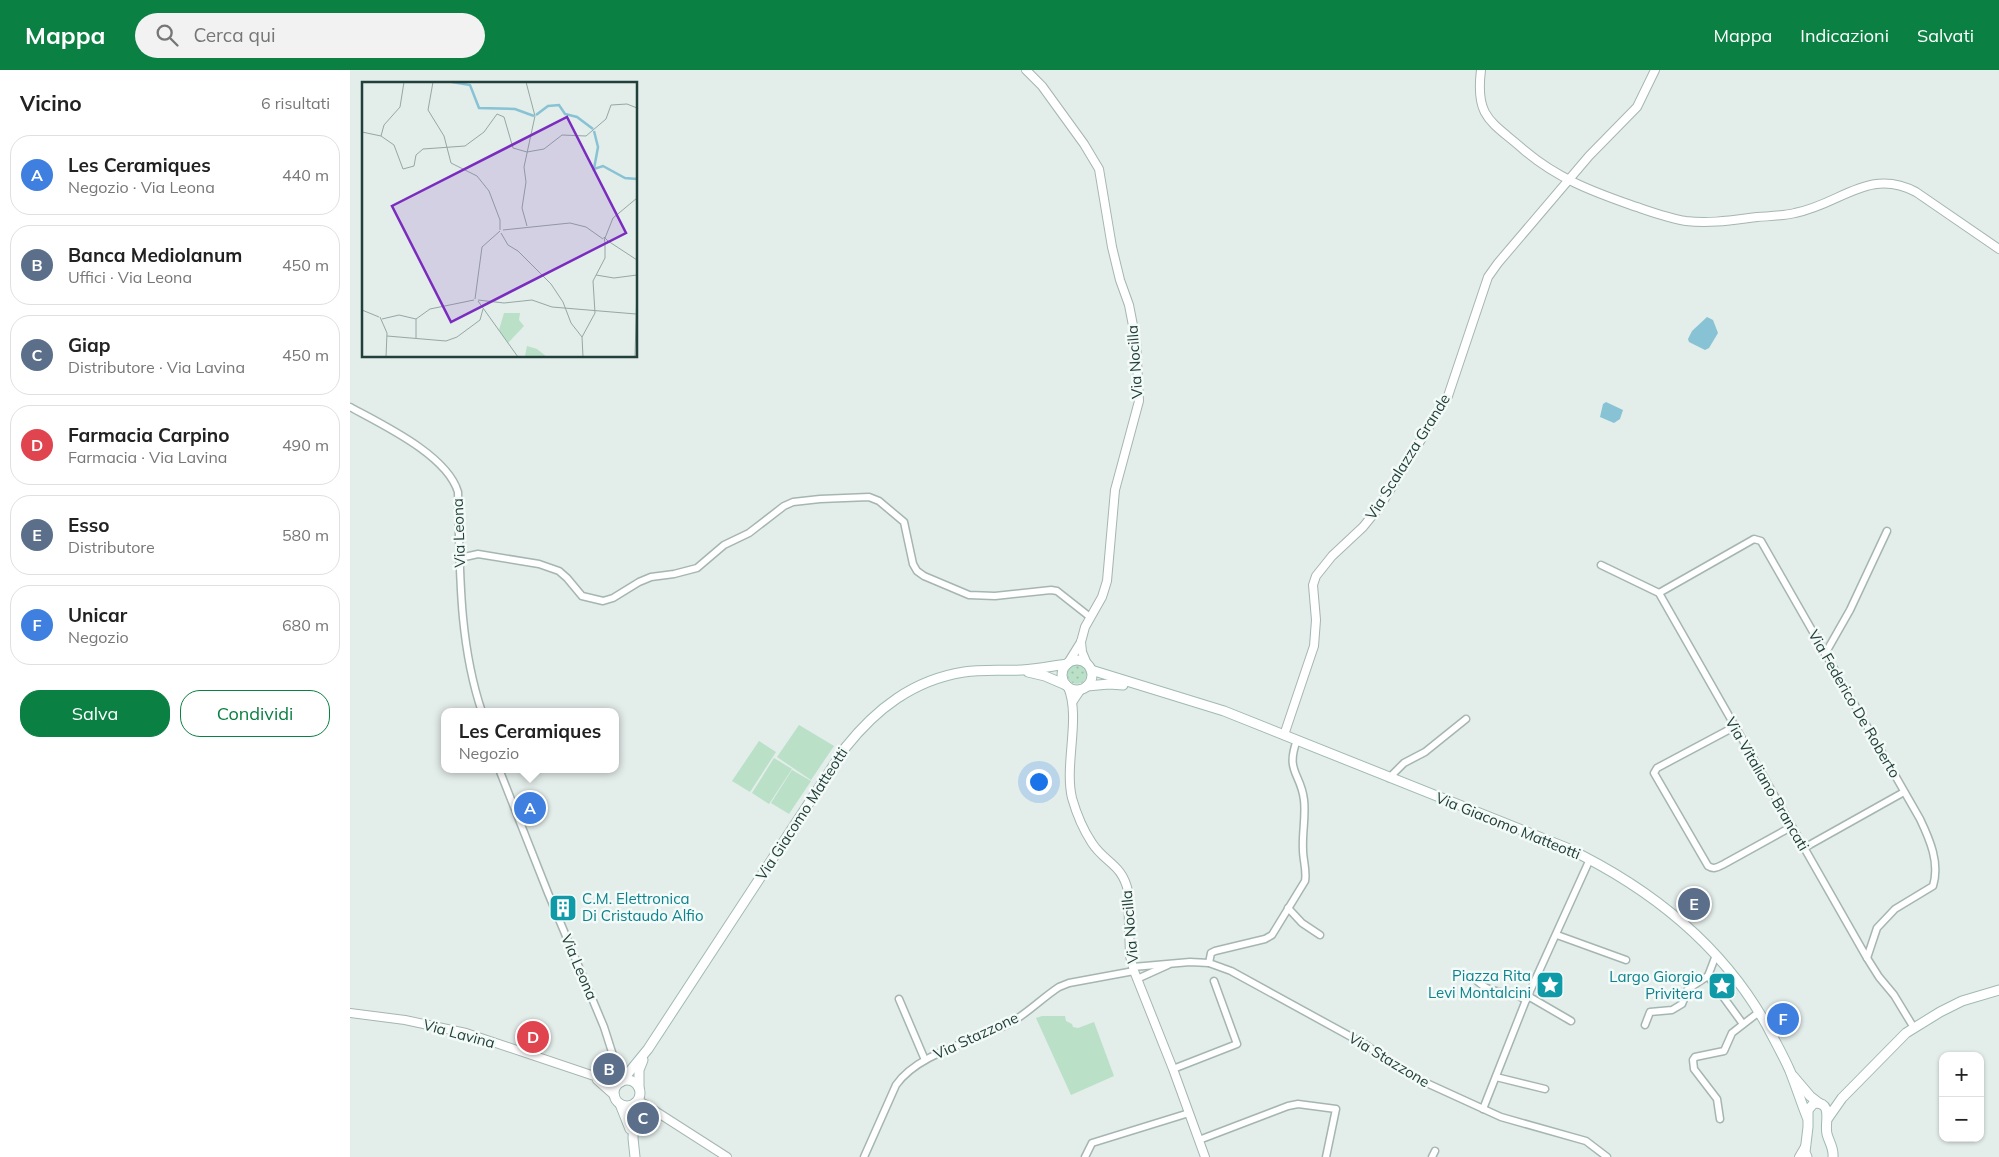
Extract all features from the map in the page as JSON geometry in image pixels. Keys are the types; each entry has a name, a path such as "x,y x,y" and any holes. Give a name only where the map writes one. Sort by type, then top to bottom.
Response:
{"main road":[{"path":"1021,670 1068,663 1076,660 1097,673 1148,688"},
{"path":"1067,686 1063,682 1062,672 1068,663"},
{"path":"1084,688 1092,676 1089,667"},
{"name":"Via Giacomo Matteotti","path":"648,1049 845,748 869,720 886,705 910,691 937,680 964,672 1021,670"},
{"path":"1021,670 1046,676 1077,690 1109,684 1148,688"},
{"name":"Via Giacomo Matteotti","path":"1148,688 1224,711 1297,740 1558,844 1621,876 1681,921 1716,955 1759,1012 1790,1072"},
{"path":"1828,1118 1842,1098 1906,1033 1962,1001 1999,990"},
{"path":"633,1138 615,1096 615,1090 648,1049"},
{"path":"635,1157 633,1138 636,1102 640,1094 639,1070 648,1049"},
{"path":"1790,1072 1810,1096 1828,1112 1827,1135 1835,1155"},
{"path":"1790,1072 1807,1117 1806,1146 1801,1157"},
{"path":"620,1083 631,1081 639,1088"},
{"path":"1807,1117 1809,1107 1820,1104 1832,1104 1842,1098"},
{"path":"620,1104 629,1106 636,1102"}],"street":[{"name":"Via Nocilla","path":"1026,70 1047,94 1084,144 1099,169 1112,247 1135,327 1139,401 1115,490 1107,581 1102,597 1085,626 1081,642 1068,663"},
{"path":"1481,70 1479,98 1482,108 1489,119 1543,164 1568,181 1593,192 1675,219 1711,222 1794,213 1810,209 1870,184 1894,183 1916,192 1999,249"},
{"name":"Via Scalazza Grande","path":"1284,735 1314,646 1316,620 1313,585 1316,576 1332,556 1364,528 1380,506 1448,396 1488,277 1568,181 1637,107 1654,70"},
{"name":"Via Leona","path":"350,407 416,446 439,462 452,477 458,492 463,629 468,667 481,708"},
{"path":"460,558 478,554 539,564 568,578 582,596 603,601 613,598 651,577 697,568 724,545 749,533 784,506 793,502 869,497 879,502 904,522 912,564 924,576 969,595 995,596 1057,591 1090,617"},
{"path":"1825,654 1850,610 1887,531"},
{"name":"Via Federico De Roberto","path":"1659,593 1757,539 1761,541 1920,819 1927,835 1936,867 1936,877 1933,886 1895,909 1877,928 1867,958"},
{"path":"1600,565 1659,593"},
{"name":"Via Vitaliano Brancati","path":"1659,593 1867,958 1879,977 1894,995 1914,1028"},
{"path":"1081,642 1082,652 1089,667"},
{"path":"1067,686 1073,701 1084,688"},
{"name":"Via Nocilla","path":"1073,701 1070,781 1073,800 1091,842 1119,869 1126,882 1128,891 1130,956 1133,969 1173,1069 1205,1157"},
{"path":"1389,778 1404,763 1426,752 1466,718"},
{"path":"1734,727 1657,768 1654,773 1708,866 1711,868 1714,869 1724,864 1791,827"},
{"path":"1209,963 1211,954 1215,952 1269,938 1302,886 1306,876 1303,850 1304,799 1293,770 1292,761 1297,740"},
{"name":"Via Leona","path":"501,773 604,1027 619,1074 620,1083"},
{"path":"1804,848 1904,792"},
{"path":"1483,1109 1527,998 1590,860"},
{"path":"1288,908 1302,923 1320,935"},
{"path":"1557,935 1626,960"},
{"path":"1645,1025 1650,1012 1672,1010 1682,1004 1688,989 1708,976 1716,955"},
{"path":"1137,979 1173,963"},
{"name":"Via Stazzone","path":"864,1157 896,1085 909,1069 925,1060 1008,1024 1059,987 1068,983 1133,969 1173,963 1209,963 1231,971 1366,1045 1409,1075 1501,1117 1586,1141 1607,1157"},
{"path":"1708,976 1743,1024"},
{"path":"1474,978 1483,987 1494,992 1527,998 1571,1021"},
{"path":"1173,1069 1237,1044 1214,980"},
{"path":"899,998 925,1060"},
{"path":"1720,1119 1717,1099 1694,1069 1693,1060 1695,1057 1724,1051 1732,1033 1759,1012"},
{"name":"Via Lavina","path":"350,1013 405,1020 466,1033 593,1077 620,1083"},
{"path":"593,1077 615,1096"},
{"path":"1496,1077 1545,1089"},
{"path":"636,1102 727,1157"},
{"path":"1199,1140 1288,1106 1298,1104 1336,1110 1326,1157"},
{"path":"1085,1157 1092,1143 1189,1113"}],"green space":[{"path":"1077,664 1084,667 1087,674 1084,681 1077,684 1070,681 1067,674 1070,667"},
{"path":"799,725 834,746 811,780 777,757"},
{"path":"759,741 776,752 750,792 732,781"},
{"path":"774,758 792,769 769,804 752,793"},
{"path":"792,770 811,781 789,814 771,803"},
{"path":"1042,1016 1065,1016 1066,1021 1072,1024 1073,1027 1078,1028 1094,1022 1114,1076 1071,1095 1036,1018"}],"water":[{"path":"1707,317 1713,320 1718,333 1709,348 1705,350 1689,342 1688,339 1692,331"},
{"path":"1606,402 1623,410 1620,419 1614,423 1600,417 1603,404"}],"place":[{"name":"Les Ceramiques","path":"530,808"},
{"name":"Esso","path":"1694,904"},
{"name":"C.M. Elettronica Di Cristaudo Alfio","path":"563,908"},
{"name":"Piazza Rita Levi Montalcini","path":"1550,985"},
{"name":"Largo Giorgio Privitera","path":"1722,986"},
{"name":"Unicar","path":"1783,1019"},
{"name":"Farmacia Carpino","path":"533,1037"},
{"name":"Banca Mediolanum","path":"609,1069"},
{"name":"Giap","path":"643,1118"}]}
